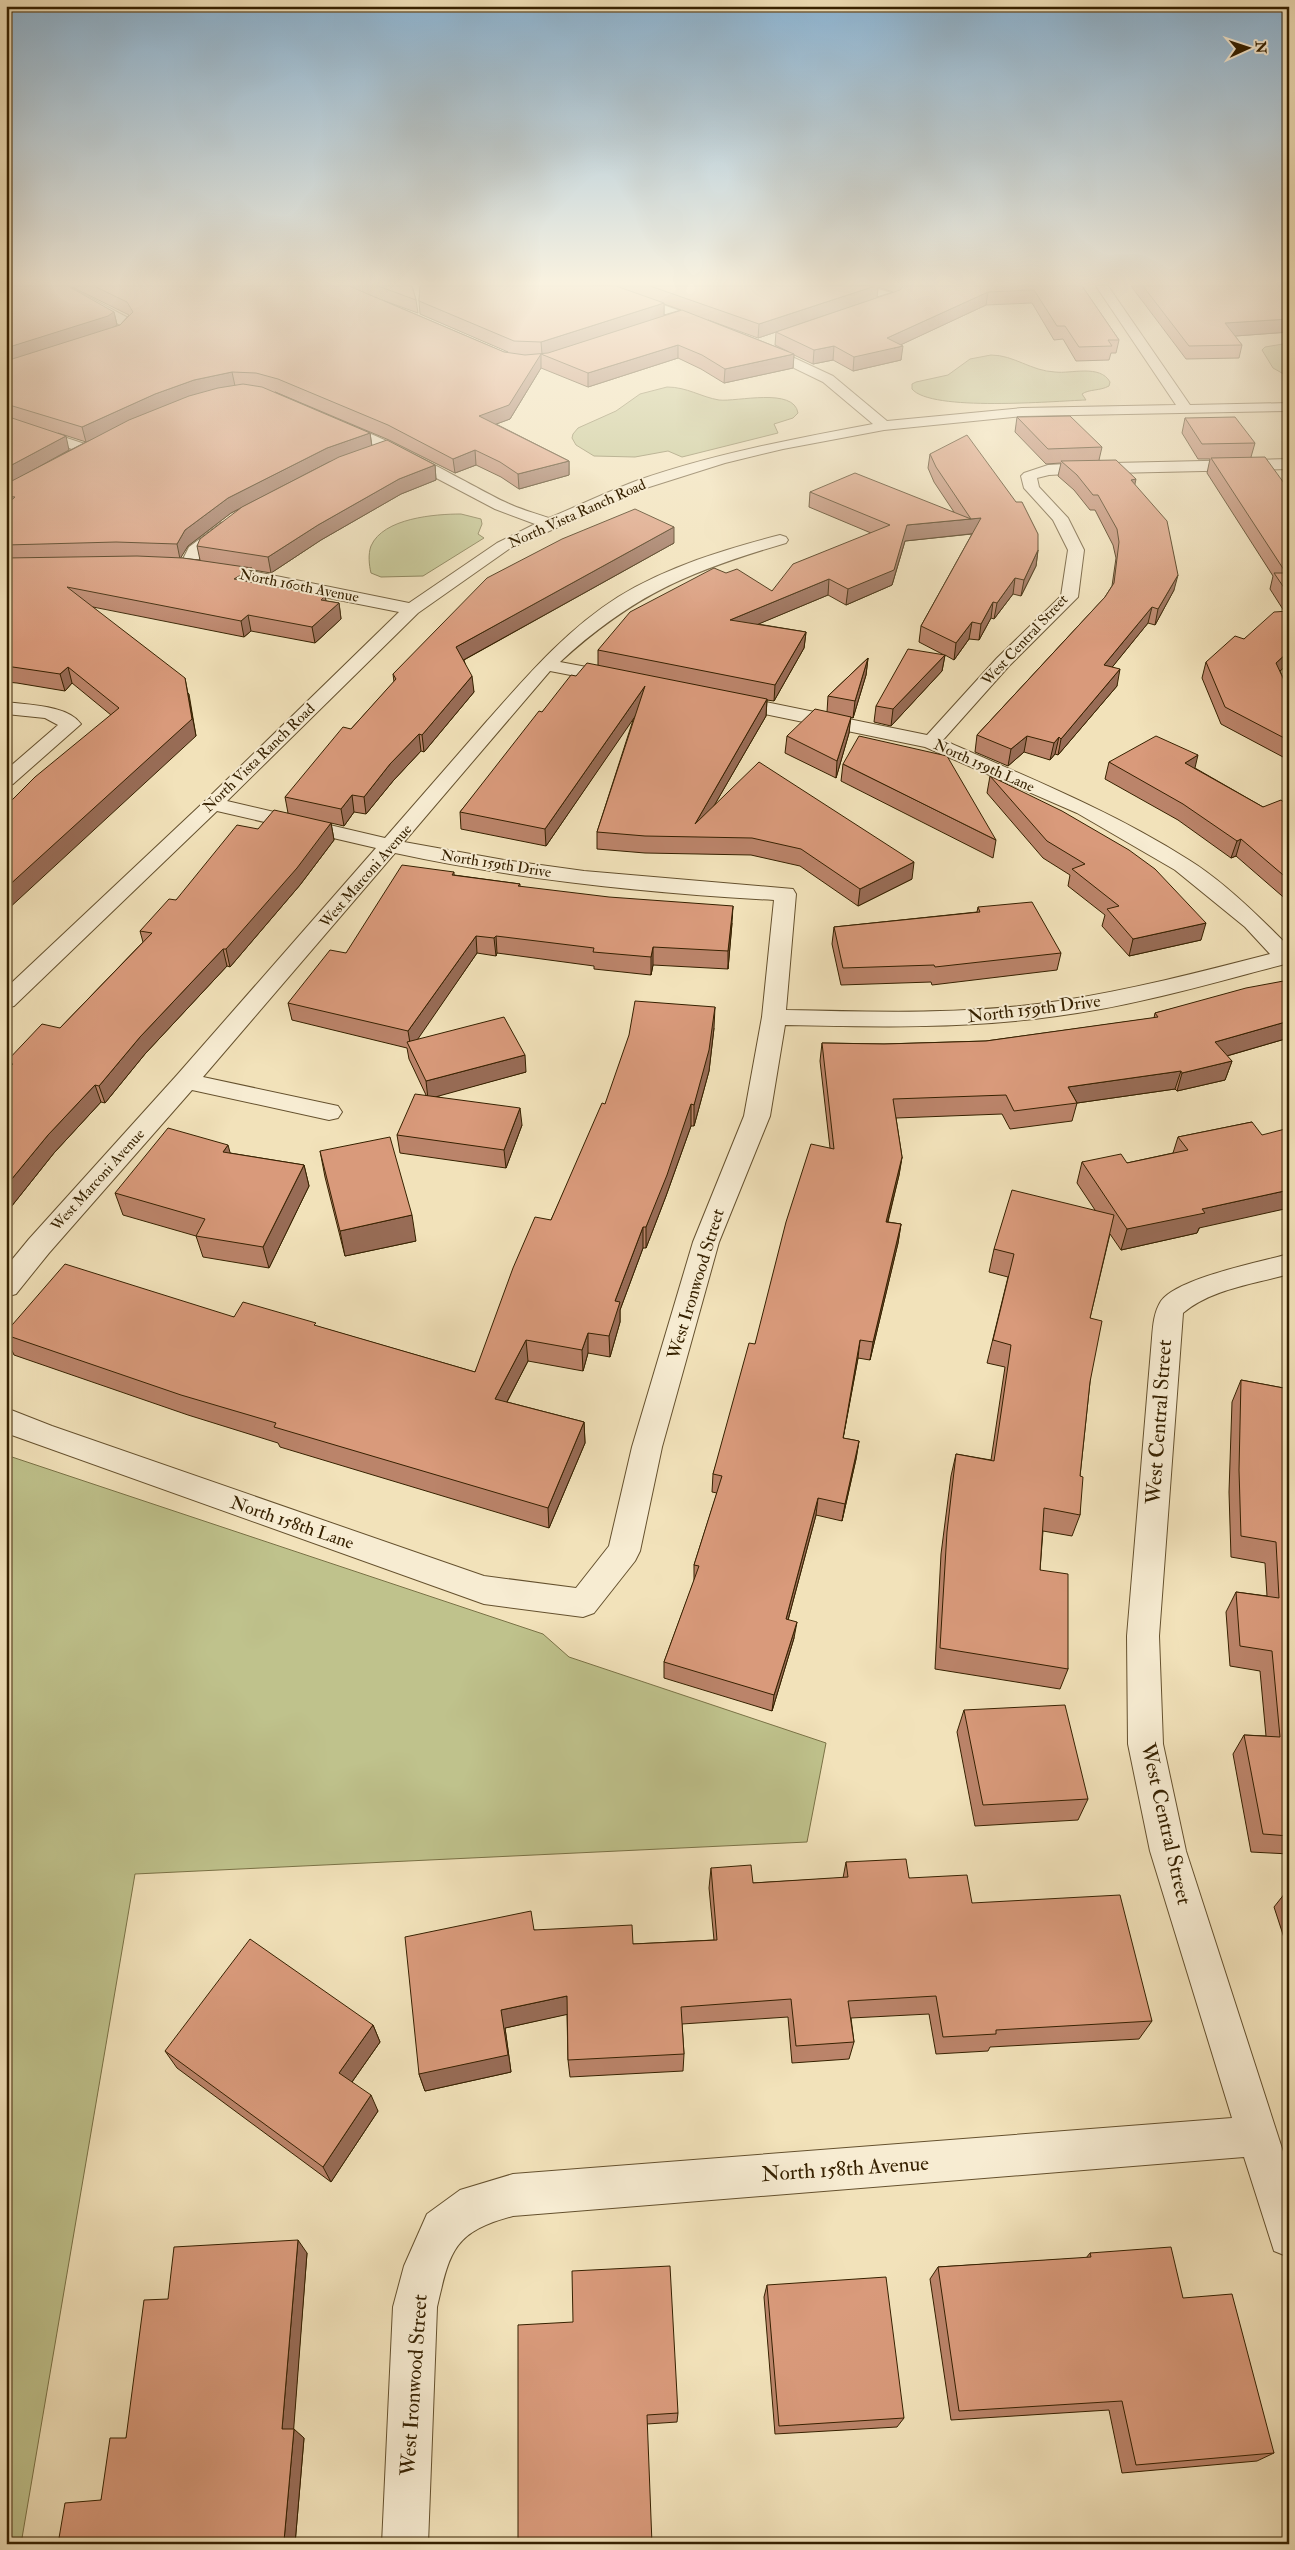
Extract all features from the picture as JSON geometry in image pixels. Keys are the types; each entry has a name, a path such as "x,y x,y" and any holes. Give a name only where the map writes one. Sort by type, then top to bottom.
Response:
{"street":[{"path":"859,405 884,426"},
{"name":"North Vista Ranch Road","path":"6,1000 17,977 213,804 412,609 503,546 549,524 641,485 720,460 840,433 884,426 1022,412 1289,407"},
{"path":"6,422 86,450"},
{"path":"327,422 390,448 501,506 549,524"},
{"path":"70,458 103,442"},
{"path":"371,454 390,448"},
{"name":"West Central Street","path":"931,742 1003,662 1069,597 1076,550 1060,518 1032,488 1029,476 1048,470 1067,469 1289,464"},
{"path":"187,567 195,550 238,518"},
{"name":"West Marconi Avenue","path":"6,1287 39,1246 392,845 546,665 603,616 636,594 708,562 780,540"},
{"name":"North 160th Avenue","path":"168,566 252,576 412,609"},
{"path":"546,665 637,681"},
{"name":"North 159th Lane","path":"715,698 931,742 1084,809 1183,865 1253,922 1287,957"},
{"path":"6,708 49,713 71,724 6,780"},
{"name":"North 159th Drive","path":"213,804 464,860 600,880 692,890 785,894"},
{"name":"West Ironwood Street","path":"583,1603 624,1551 647,1447 706,1242 757,1116 774,1017 785,894"},
{"name":"North 159th Drive","path":"774,1017 885,1020 986,1017 1097,1002 1287,957"},
{"path":"186,1081 329,1112"},
{"name":"West Central Street","path":"1289,1264 1202,1289 1184,1297 1171,1308 1166,1338 1143,1636 1144,1731 1154,1790 1168,1851 1289,2236"},
{"name":"North 158th Lane","path":"6,1420 41,1435 484,1590 583,1603"},
{"name":"North 158th Avenue","path":"442,2229 475,2205 513,2195 1257,2136"},
{"name":"West Ironwood Street","path":"405,2544 415,2307 425,2266 442,2229"}],"green space":[{"path":"624,405 794,405 798,413 793,418 774,424 778,433 682,457 668,451 635,457 594,456 576,445 572,438 578,428 616,411"},
{"path":"461,514 481,519 482,524 478,534 484,538 423,576 381,577 371,573 369,552 371,546 386,529 411,519"},
{"path":"6,1455 543,1634 569,1657 826,1743 807,1842 135,1874 21,2544 6,2544"}],"building":[{"path":"9,405 131,405 82,427"},
{"path":"166,405 304,405 370,433 327,448 228,498 185,530 177,544 116,542 6,545 6,505 15,497 6,496 6,484 129,420"},
{"path":"340,405 509,405 479,416 569,461 518,474 500,462 475,450 453,459 388,425"},
{"path":"6,416 66,436 6,468"},
{"path":"1070,416 1102,447 1048,449 1017,417"},
{"path":"1235,417 1255,443 1202,444 1185,418"},
{"path":"967,435 1016,502 1022,502 1038,534 1038,550 1024,580 1015,578 997,603 993,602 981,624 972,622 956,643 921,626 981,518 971,519 936,467 930,454"},
{"path":"387,440 435,465 399,479 318,525 268,557 197,546 200,539 242,507 339,457"},
{"path":"1265,457 1289,490 1289,595 1274,573 1286,573 1211,458"},
{"path":"1116,460 1136,479 1131,480 1167,521 1178,575 1158,609 1152,607 1104,665 1120,669 1061,739 1059,737 1054,743 1027,736 1011,749 977,735 1105,597 1114,583 1119,542 1117,529 1098,495 1093,495 1077,475 1061,461"},
{"path":"855,473 971,519 907,525 894,570 848,589 829,579 730,620 806,632 775,685 598,650 630,612 714,568 726,573 737,569 772,591 793,564 890,525 810,492"},
{"path":"635,509 674,527 456,647 472,676 422,735 419,734 390,764 364,797 352,795 341,809 285,797 343,727 351,729 396,679 393,674 487,578 562,539"},
{"path":"137,556 183,558 252,568 234,579 325,596 321,600 339,603 312,627 248,615 241,621 67,587 185,678 192,719 6,888 6,806 35,777 119,708 68,667 60,674 6,666 6,558"},
{"path":"1289,611 1289,651 1276,663 1289,691 1288,740 1225,707 1206,662 1235,636 1244,639 1274,612"},
{"path":"908,649 945,655 893,709 876,706"},
{"path":"868,658 855,701 828,696"},
{"path":"587,663 767,699 695,824 759,762 914,862 860,889 801,849 752,838 645,836 597,832 645,686 545,829 460,812 539,711 542,712 571,675 576,676"},
{"path":"815,709 851,717 837,761 787,736"},
{"path":"859,736 947,756 996,840 843,764"},
{"path":"1156,736 1198,755 1185,763 1263,807 1281,800 1289,806 1289,880 1241,839 1237,841 1183,804 1109,762"},
{"path":"990,776 1062,811 1129,850 1155,869 1206,923 1133,939 1107,909 1119,906 1072,869 1085,864 1047,841"},
{"path":"274,810 331,823 297,868 226,949 223,949 140,1037 99,1086 95,1085 48,1135 6,1186 6,1071 13,1064 6,1062 42,1024 60,1028 152,933 140,931 169,899 176,900 237,825 258,829"},
{"path":"402,865 454,872 452,875 520,884 518,886 609,897 733,906 728,951 653,947 651,957 593,952 594,948 496,936 494,938 476,936 408,1031 288,1003 330,950 346,953"},
{"path":"1032,902 1061,953 935,967 934,965 843,968 834,927 980,912 978,907"},
{"path":"1289,980 1289,1021 1215,1042 1232,1061 1182,1073 1181,1071 1068,1087 1077,1103 1014,1111 1006,1095 893,1099 902,1157 886,1222 901,1224 873,1342 860,1340 843,1438 859,1441 845,1504 818,1498 786,1619 797,1622 774,1695 664,1662 699,1566 694,1565 722,1476 713,1474 749,1343 755,1344 786,1222 811,1144 834,1149 822,1043 884,1044 986,1041 1158,1017 1155,1013 1246,988"},
{"path":"635,1001 715,1007 709,1050 694,1105 691,1104 667,1175 646,1227 643,1227 615,1301 620,1302 609,1336 588,1333 582,1350 526,1340 495,1399 584,1422 548,1508 274,1427 276,1423 181,1395 6,1335 6,1332 65,1264 234,1317 243,1302 316,1323 314,1325 475,1372 513,1268 535,1217 551,1220 602,1103 605,1104 629,1035"},
{"path":"504,1017 525,1055 426,1081 407,1042"},
{"path":"415,1094 520,1108 504,1150 397,1135"},
{"path":"1252,1122 1262,1135 1289,1128 1289,1190 1202,1209 1205,1213 1127,1229 1082,1162 1121,1154 1127,1163 1188,1150 1178,1137"},
{"path":"168,1128 228,1145 223,1152 304,1165 263,1247 196,1236 205,1219 115,1193"},
{"path":"390,1137 412,1215 340,1231 320,1151"},
{"path":"1012,1190 1114,1215 1090,1318 1102,1321 1090,1382 1080,1476 1083,1477 1080,1515 1044,1508 1040,1570 1068,1574 1068,1669 940,1648 947,1532 956,1454 994,1461 1011,1345 993,1340 1014,1254 994,1249"},
{"path":"1241,1380 1289,1389 1289,1836 1263,1834 1244,1735 1280,1737 1272,1651 1240,1646 1236,1592 1279,1598 1276,1542 1241,1536 1239,1470"},
{"path":"1065,1705 1088,1799 983,1805 964,1710"},
{"path":"906,1859 909,1878 967,1875 972,1903 1120,1895 1152,2021 996,2030 996,2034 943,2037 936,1996 848,2001 854,2042 796,2046 791,1999 681,2007 684,2054 568,2060 567,1996 501,2010 508,2055 419,2074 405,1937 531,1911 534,1930 632,1925 633,1944 717,1940 711,1868 751,1865 753,1883 848,1877 846,1862"},
{"path":"250,1939 373,2025 339,2073 371,2095 323,2167 165,2051"},
{"path":"298,2240 282,2429 294,2429 284,2541 249,2544 58,2544 65,2503 101,2500 110,2438 126,2438 144,2300 168,2299 174,2247"},
{"path":"1171,2247 1183,2298 1232,2294 1274,2453 1136,2465 1122,2401 959,2411 938,2267 1091,2257 1090,2253"},
{"path":"670,2266 678,2413 647,2415 652,2544 518,2544 518,2325 573,2322 572,2271"},
{"path":"886,2277 904,2418 779,2426 767,2285"}]}
